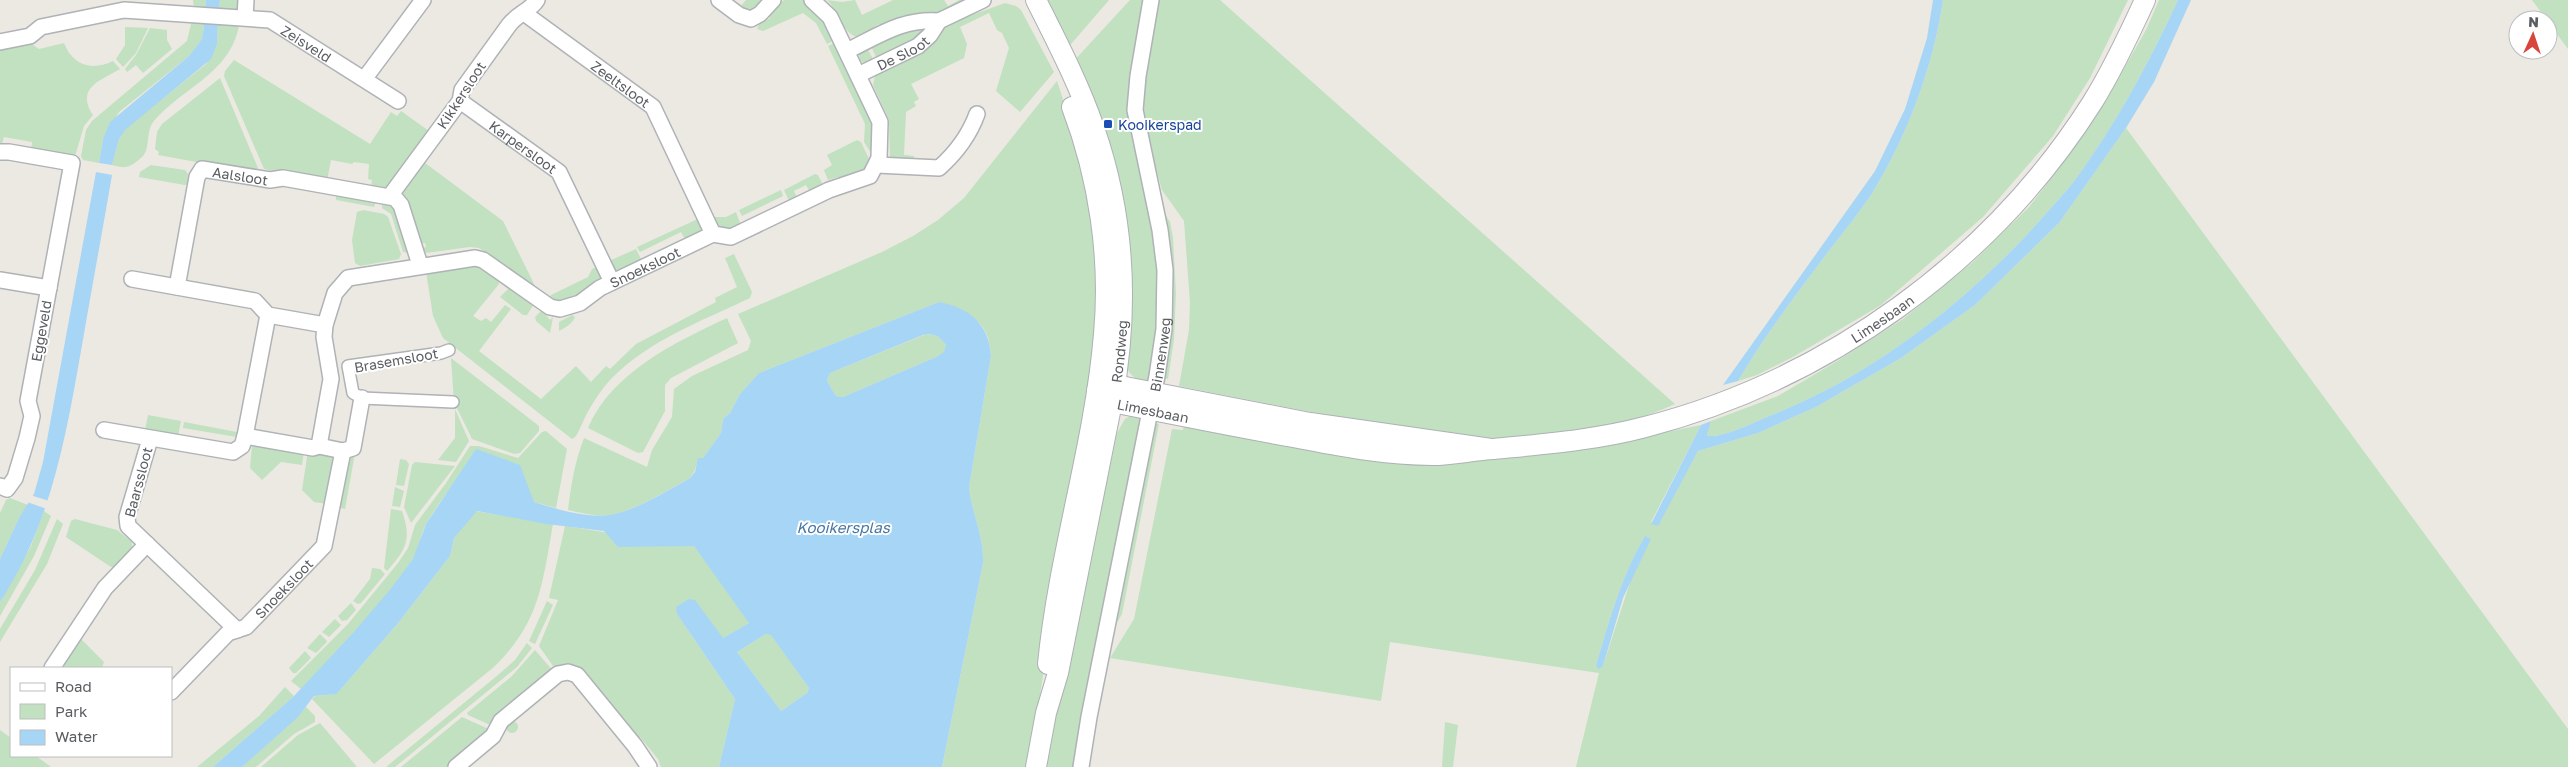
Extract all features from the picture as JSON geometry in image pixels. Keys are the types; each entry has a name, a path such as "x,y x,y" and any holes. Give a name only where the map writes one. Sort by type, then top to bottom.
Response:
{"main road":[{"name":"Rondweg","path":"1022,0 1070,100 1093,178 1102,229 1106,283 1104,336 1108,392"},
{"name":"Rondweg","path":"1036,0 1082,94 1095,130 1109,179 1119,232 1122,273 1122,321 1058,673 1046,713 1036,767"},
{"name":"Limesbaan","path":"1108,392 1165,404 1317,442 1378,451 1434,455 1569,442 1644,427 1738,397 1798,368 1857,336 1943,273 1997,223 2066,140 2092,102 2127,40 2145,0"}],"street":[{"path":"245,17 246,0"},
{"path":"365,78 423,0"},
{"name":"Kikkersloot","path":"390,196 460,101 462,90 509,25 537,0"},
{"path":"719,0 739,15 751,19 760,14 773,0"},
{"path":"812,0 830,17 881,128 877,165 939,168 952,157 970,133 977,114"},
{"name":"De Sloot","path":"846,51 907,22 919,20 939,21 983,0"},
{"name":"Binnenweg","path":"1081,767 1089,717 1165,404 1165,270 1160,230 1136,118 1135,100 1151,0"},
{"name":"Zeisveld","path":"0,42 30,36 41,27 124,10 245,17 277,22 398,101"},
{"name":"Zeeltsloot","path":"524,13 653,107 713,234"},
{"name":"De Sloot","path":"858,75 918,46 930,35 939,21"},
{"name":"Karpersloot","path":"460,101 559,172 612,282"},
{"name":"Eggeveld","path":"0,152 72,163 28,401 32,416 26,443 15,478 7,489 0,486"},
{"name":"Snoeksloot","path":"319,446 331,379 324,338 325,325 335,293 348,278 420,265 475,258 483,260 542,302 560,309 580,303 600,288 713,234 731,238 829,190 866,179 877,165"},
{"name":"Aalsloot","path":"177,287 197,177 202,169 270,180 283,178 390,196"},
{"path":"390,196 401,205 420,265"},
{"path":"132,279 255,301 268,315 325,325"},
{"path":"0,280 49,288"},
{"path":"268,315 245,436 342,451"},
{"name":"Brasemsloot","path":"356,393 348,366 441,353 449,350"},
{"path":"330,390 453,402"},
{"name":"Snoeksloot","path":"172,691 228,634 246,627 324,546 342,451 353,448 356,393"},
{"path":"104,430 150,439"},
{"name":"Baarssloot","path":"237,630 130,529 127,521 150,439 158,438 233,452 240,449 245,436"},
{"path":"53,667 105,588 147,544"},
{"path":"456,767 494,736 501,721 558,674 568,672 577,675 635,746 649,767"}],"green space":[{"path":"193,0 206,0 205,9 194,8"},
{"path":"220,0 238,0 238,5 242,6 238,11 219,10"},
{"path":"746,0 767,0 754,13 739,8"},
{"path":"784,0 804,0 821,15 835,40 827,44 816,23 803,13 763,31 757,29 762,18 765,21 770,18 767,14"},
{"path":"827,0 842,2 855,0 862,15 893,0 944,0 948,6 959,0 966,0 942,13 927,16 904,15 881,26 879,24 858,37 848,32"},
{"path":"1041,0 1109,0 1065,51"},
{"path":"1130,0 1143,0 1133,65 1160,274 1159,322 1151,385 1134,377 1128,371 1124,361 1071,64"},
{"path":"1154,0 1220,0 1675,404 1633,419 1583,431 1532,438 1472,441 1428,435 1179,386 1189,330 1190,302 1184,221 1162,190 1145,129 1140,91"},
{"path":"1943,0 2128,0 2090,78 2053,136 1983,217 1881,305 1793,357 1757,375 1738,381 1758,349 1813,271 1866,203 1884,173 1917,101 1933,51"},
{"path":"2159,0 2178,0 2118,115 2090,159 2067,190 1985,277 1920,331 1849,377 1812,397 1740,429 1720,435 1707,435 1711,421 1778,396 1903,319 1973,262 2029,207 2060,167 2111,91 2146,30"},
{"path":"2532,0 2568,0 2568,49 2558,35 2558,10 2539,10"},
{"path":"1005,3 1016,6 1021,10 1054,72 1020,112 996,91 1009,48 989,13 960,27 967,44 964,58 911,84 919,99 914,102 916,106 906,112 904,155 914,156 914,161 890,158 889,120 873,85 875,76 950,23"},
{"path":"205,19 202,39 189,56 119,112 103,139 99,163 83,160 81,156 86,130 92,121 187,41 192,20"},
{"path":"218,20 239,25 234,42 226,56 204,79 165,109 154,121 151,125 145,154 142,157 128,167 112,165 119,139 125,129 206,64 217,44"},
{"path":"926,24 927,33 878,61 870,44"},
{"path":"125,27 148,28 136,53 123,67 116,59 125,45"},
{"path":"150,28 167,30 167,40 172,49 143,73 136,65 127,72 125,69 136,55"},
{"path":"836,42 875,123 874,158 864,142 865,124 828,46"},
{"path":"30,43 39,49 64,43 72,57 84,64 98,66 113,61 120,69 99,81 89,91 88,105 93,115 84,126 75,156 31,151 32,142 4,137 2,144 0,144 0,49"},
{"path":"866,46 875,63 866,65 860,60 859,55"},
{"path":"234,60 370,144 391,112 397,116 401,111 429,131 386,188 371,188 372,180 368,179 369,164 354,162 352,164 331,160 327,181 264,169 224,76 225,71"},
{"path":"220,78 258,168 258,173 158,155 159,152 155,149 157,132 162,124"},
{"path":"1057,81 1084,164 1103,319 1029,767 942,767 983,563 982,544 969,487 991,356 986,334 976,320 960,310 939,302 759,373 740,394 730,413 723,419 721,433 703,458 699,458 690,478 631,509 611,515 568,510 572,482 584,438 647,467 652,450 672,417 674,389 692,376 748,350 751,341 738,314 882,252 938,220 964,198"},
{"path":"2126,128 2568,729 2568,767 1576,767 1599,673 1390,642 1381,701 1110,658 1134,619 1172,429 1183,430 1184,423 1589,448 1701,425 1651,522 1657,526 1698,451 1758,433 1816,407 1901,358 1975,305 2059,223","holes":["1645,536 1603,666 1596,666 1611,616 1622,583"]},
{"path":"857,140 861,142 870,161 867,171 839,181 838,177 828,180 824,170 832,165 827,155"},
{"path":"421,160 503,221 535,286 479,248 470,247 426,253 423,248 426,247 425,243 418,244 402,189"},
{"path":"151,165 185,170 188,174 187,184 139,177 140,172"},
{"path":"815,174 818,175 823,185 810,192 806,185 794,191 797,198 790,203 784,190"},
{"path":"781,190 783,196 742,216 739,210"},
{"path":"336,192 377,199 374,207 336,200"},
{"path":"382,200 394,208 409,253 403,252 391,214 382,208"},
{"path":"1161,208 1170,222 1173,238 1176,293 1174,339 1168,379 1162,378"},
{"path":"363,210 384,214 388,217 401,254 399,259 360,266 355,263 352,240 357,212"},
{"path":"736,212 741,226 732,230 715,225 710,217 726,217"},
{"path":"702,217 702,232 685,239 681,232 640,252 637,247"},
{"path":"636,249 642,261 620,271 613,270 609,261"},
{"path":"734,254 752,292 750,298 677,332 626,365 602,389 591,406 577,435 572,439 443,338 433,316 426,272 476,263 498,279 499,284 473,316 481,321 486,318 491,322 505,305 511,309 479,351 541,399 576,366 591,382 606,366 610,369 636,344 716,302 715,298 737,287 725,258"},
{"path":"599,266 603,278 568,303 549,300 551,295 588,277 592,269"},
{"path":"509,288 534,304 527,315 523,315 500,297"},
{"path":"542,310 550,320 553,317 550,333 536,321 535,317"},
{"path":"572,315 575,317 572,322 559,331 559,322"},
{"path":"727,318 738,343 671,378 665,385 665,411 643,452 638,453 588,428 599,408 629,375 647,361 687,337"},
{"path":"931,334 939,337 946,345 945,352 936,357 843,397 836,396 827,381 830,373 924,335"},
{"path":"451,358 539,426 539,431 520,453 514,454 472,439 454,402"},
{"path":"455,409 469,441 456,462 438,460 455,438"},
{"path":"1137,412 1146,413 1076,767 1043,767 1084,591 1117,433 1125,419"},
{"path":"148,415 181,421 178,436 145,430"},
{"path":"184,422 237,432 237,437 183,428"},
{"path":"1153,423 1159,424 1122,614 1111,633"},
{"path":"546,431 567,449 556,508 534,502 473,456 431,515 424,528 413,559 387,594 345,643 301,689 291,681 348,624 398,563 408,548 415,525 470,446 479,446 518,458 542,432"},
{"path":"255,443 304,451 302,465 281,462 262,480 250,468 252,445"},
{"path":"308,451 327,455 334,460 328,504 314,502 302,490"},
{"path":"355,453 345,509 337,507 346,454"},
{"path":"400,459 406,460 409,464 404,486 396,485"},
{"path":"415,462 455,466 411,523 404,507 412,465"},
{"path":"395,487 404,491 400,507 392,506"},
{"path":"10,498 28,505 19,518 0,559 0,513 6,500"},
{"path":"391,509 402,511 407,537 403,550 387,571 384,568"},
{"path":"44,511 51,516 34,556 0,616 0,602 31,546"},
{"path":"475,511 553,524 546,566 537,602 521,634 494,667 374,764 312,699 315,696 333,694 341,689 399,622 450,556 454,538"},
{"path":"57,519 63,524 47,564 0,642 0,629 35,570"},
{"path":"75,519 117,530 132,542 132,548 115,567 111,567 66,537 71,521"},
{"path":"565,526 694,546 748,619 749,623 723,638 677,614 735,699 719,767 661,767 658,759 640,737 637,738 583,674 556,670 539,646 558,600 549,598"},
{"path":"372,568 380,569 385,574 361,603 358,604 353,601 370,579"},
{"path":"547,601 553,605 535,644 529,641"},
{"path":"351,603 356,610 347,620 342,621 338,616"},
{"path":"335,619 341,625 329,637 322,632"},
{"path":"320,634 327,641 316,653 307,648"},
{"path":"766,634 771,634 809,688 807,693 781,711 737,652"},
{"path":"78,639 82,640 104,662 102,667 59,667"},
{"path":"527,643 532,648 517,667 395,767 386,767 498,675 515,660"},
{"path":"535,650 554,672 493,723 488,724 468,715 467,713 512,676"},
{"path":"305,651 311,658 296,673 293,673 289,668"},
{"path":"285,687 294,696 213,767 197,767 259,716"},
{"path":"306,707 315,716 315,722 294,734 256,767 242,767"},
{"path":"462,717 491,730 451,767 401,767"},
{"path":"514,721 517,722 517,732 510,733 507,732 506,725 507,722"},
{"path":"1445,722 1458,725 1453,767 1442,767"},
{"path":"320,723 357,767 261,767 298,735"},
{"path":"0,730 10,737 10,757 37,757 51,767 0,767"}],"water":[{"path":"206,0 220,0 219,10 205,9"},
{"path":"1933,0 1943,0 1933,51 1907,126 1884,173 1866,203 1813,271 1758,349 1738,381 1723,385 1875,171 1905,109 1927,38"},
{"path":"2178,0 2191,0 2154,82 2126,128 2059,223 1975,305 1901,358 1816,407 1758,433 1698,451 1658,526 1651,524 1701,425 1711,421 1707,435 1720,435 1812,397 1885,355 1920,331 1985,277 2043,217 2071,185 2090,159 2118,115 2143,70"},
{"path":"205,19 218,20 217,44 211,59 125,130 119,139 112,165 99,163 103,139 110,122 189,56 202,39"},
{"path":"96,172 112,175 62,449 44,512 32,542 0,602 0,559 19,518 34,494 43,462"},
{"name":"Kooikersplas","path":"939,302 960,308 969,313 982,326 991,356 969,487 982,544 983,563 942,767 719,767 735,699 677,614 676,607 689,599 695,600 723,638 749,623 694,546 618,547 604,531 546,524 477,511 454,538 450,556 399,622 336,694 314,696 298,717 242,767 213,767 294,696 389,591 413,559 426,524 476,449 520,465 534,502 581,514 600,516 619,513 651,500 690,478 695,472 698,458 703,458 721,433 723,419 730,413 740,394 759,373","holes":["931,334 939,337 946,345 944,352 936,357 843,397 836,396 827,381 830,373 923,335","766,634 771,635 809,688 807,693 781,711 737,652"]},
{"path":"1645,536 1651,539 1623,598 1603,666 1599,669 1596,666 1616,600 1629,567"}],"pier":[{"path":"30,495 49,501 47,509 27,502"}],"place":[{"name":"Kooikerspad","path":"1108,124"}]}
